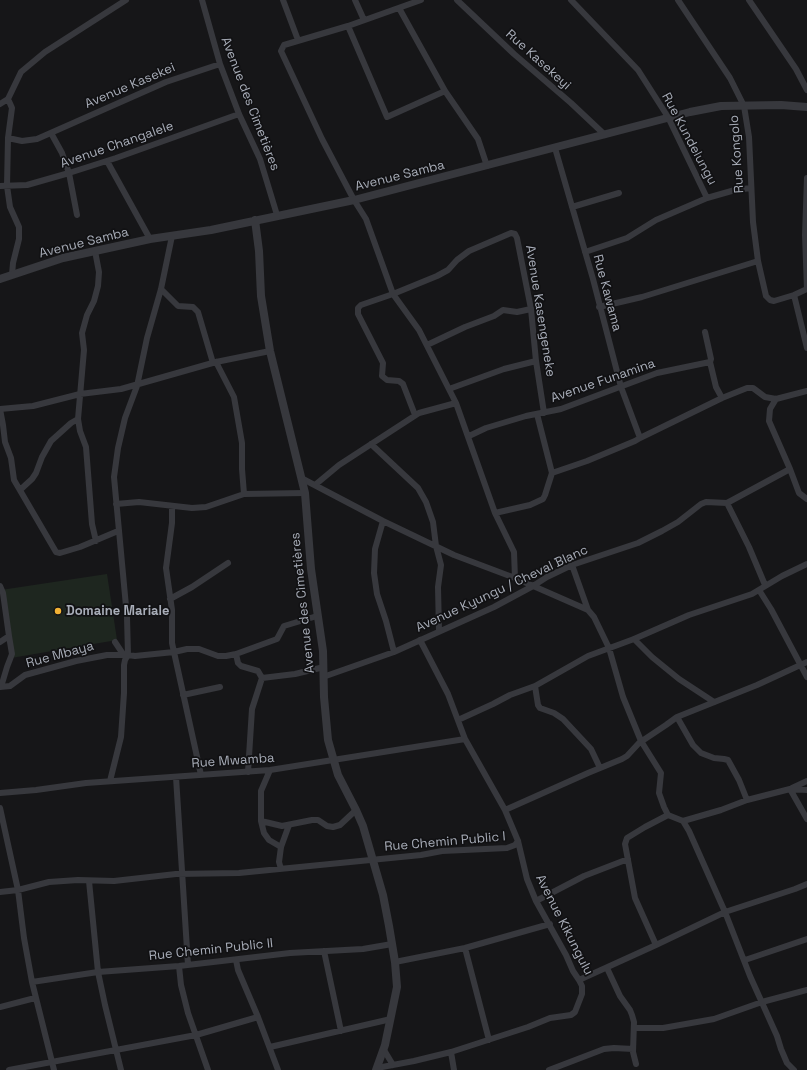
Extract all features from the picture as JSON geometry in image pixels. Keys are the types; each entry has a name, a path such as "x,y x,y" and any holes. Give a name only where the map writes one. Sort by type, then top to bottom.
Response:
{"street":[{"path":"0,104 8,99 21,72 45,52 126,0"},
{"name":"Avenue des Cimetières","path":"202,0 220,64 239,114 260,159 277,215"},
{"path":"283,0 298,40"},
{"path":"355,0 364,20"},
{"path":"421,0 348,26 284,45 281,51 322,139 354,200 366,219 393,294 419,330 456,403 469,436 482,479 495,513 514,552 514,578"},
{"name":"Rue Kasekeyi","path":"457,0 514,54 571,103 605,135"},
{"name":"Rue Kundelungu","path":"571,0 638,70 668,117 708,198"},
{"name":"Rue Kongolo","path":"678,0 730,78 744,106 749,136 753,222 758,261 766,296 770,300 774,301 794,295"},
{"path":"749,0 796,69 807,90"},
{"path":"399,8 445,91 478,139 487,166"},
{"path":"348,26 387,117 445,91"},
{"name":"Avenue Kasekei","path":"8,138 22,142 37,139 166,82 220,64"},
{"path":"8,99 12,108 3,186 19,227 19,239 13,263 12,276"},
{"name":"Avenue Samba","path":"0,279 63,258 94,251 150,239 211,230 354,200 605,135 668,117 721,106 780,105 807,107"},
{"name":"Avenue Changalele","path":"3,186 27,185 68,173 107,161 239,114"},
{"path":"51,133 62,153 77,215"},
{"name":"Rue Kawama","path":"555,148 585,252 621,387 638,439"},
{"path":"107,161 150,239"},
{"path":"807,178 805,235 807,289 794,295 807,348"},
{"path":"585,252 626,238 656,220 708,198 735,190 751,188"},
{"path":"572,207 619,193"},
{"name":"Avenue des Cimetières","path":"255,220 261,296 270,351 303,479 305,493 311,569 323,651 325,719 328,740 338,775 356,810 362,826 383,896 395,962 398,983 384,1050 377,1069"},
{"name":"Avenue Kasengeneke","path":"415,415 402,384 399,381 387,380 382,376 383,363 357,311 358,308 361,305 437,276 448,270 457,260 469,251 511,233 515,234 518,238 531,309 536,361 544,413"},
{"path":"110,781 121,737 127,617 114,477 118,448 125,418 137,386 147,338 161,290 172,236"},
{"path":"94,251 99,272 98,286 82,333 84,350 78,419 80,431 86,447 92,524 96,541"},
{"path":"599,308 642,297 758,261"},
{"path":"161,290 178,306 193,307 198,312 214,363 234,397 242,443 244,494"},
{"path":"427,345 465,327 494,316 503,310 517,312 531,309"},
{"path":"705,332 716,387 722,398"},
{"path":"118,531 96,541 60,553 56,552 14,480 10,458 4,442 0,409 33,406 80,394 137,386 214,363 270,351"},
{"path":"449,388 504,369 536,361"},
{"name":"Avenue Funamina","path":"469,436 486,428 526,416 561,409 657,373 710,362"},
{"path":"552,473 587,461 638,439 722,398 747,388 752,388 765,397 776,399 807,391"},
{"path":"776,399 770,409 769,421 799,492 807,499"},
{"path":"314,484 339,464 415,415 456,403"},
{"path":"495,513 530,505 543,499 552,473 537,414"},
{"path":"20,490 36,473 42,457 51,441 71,423 78,419"},
{"path":"371,444 418,488 426,502 433,522 436,546 441,564 438,587 439,631"},
{"path":"765,585 749,547 727,503 790,469"},
{"path":"303,479 383,521 454,555 514,578 588,610"},
{"path":"116,504 139,502 192,508 206,507 244,494 305,493"},
{"name":"Avenue Kyungu / Cheval Blanc","path":"324,677 394,652 494,607 547,577 572,565 638,543 678,522 701,504 706,502 727,503"},
{"path":"172,506 172,523 166,568 172,610 171,634 201,775"},
{"path":"383,521 375,549 374,573 377,594 394,652"},
{"path":"170,599 192,587 228,563"},
{"path":"458,720 510,695 535,686 588,656 634,640 689,615 752,594 765,585 807,564"},
{"path":"572,565 588,610 594,617 609,648 623,697 641,741 661,773 659,793 668,815 683,821 721,810 747,800 790,789 807,781"},
{"path":"0,586 3,593 12,654 0,687"},
{"path":"759,590 772,610 807,677"},
{"name":"Rue Mbaya","path":"0,687 10,686 25,675 76,661 107,655 135,656 188,649 199,649 218,656 236,654 277,639 284,626 317,616"},
{"path":"0,642 9,636"},
{"name":"Avenue Kikungulu","path":"377,1069 451,1052 550,1018 571,1015 575,1012 582,994 582,986 550,924 536,901 527,879 518,841 505,810 465,739 448,694 420,640"},
{"path":"634,640 679,679 714,702"},
{"path":"115,642 126,655"},
{"path":"236,654 238,663 241,666 258,671 262,678 252,708 248,772"},
{"name":"Rue Chemin Public I","path":"505,810 627,756 641,741 677,717 783,674 807,662"},
{"path":"262,678 295,674 324,667"},
{"path":"535,686 538,705 540,708 554,713 563,719 591,749 600,768"},
{"path":"183,695 220,687"},
{"path":"677,717 693,745 702,753 714,758 724,759 731,764 747,800"},
{"name":"Rue Mwamba","path":"0,793 110,781 270,770 465,739"},
{"path":"270,770 262,791 261,821 264,833 269,840 281,847"},
{"path":"176,777 188,965"},
{"path":"790,789 807,790"},
{"path":"790,789 807,819"},
{"path":"0,808 18,890 24,938 32,982 54,1070"},
{"path":"261,821 282,826 318,820 327,826 333,827 340,825 356,810"},
{"path":"656,945 635,898 625,844 627,838 668,815"},
{"path":"683,821 698,848 787,1063 794,1070"},
{"path":"281,869 279,862 281,847 289,825"},
{"name":"Rue Chemin Public I","path":"0,892 18,890 49,882 114,881 182,874 220,874 421,855 442,851 507,848 515,845 518,841"},
{"path":"536,901 584,876 628,859"},
{"path":"89,881 98,972 121,1070"},
{"path":"579,980 725,912 807,884"},
{"path":"395,962 465,948 550,924"},
{"path":"745,960 807,939"},
{"name":"Rue Chemin Public II","path":"32,982 98,972 179,966 290,953 363,949 392,944"},
{"path":"465,948 489,1040"},
{"path":"324,951 340,1031"},
{"path":"236,960 238,970 278,1070"},
{"path":"179,966 181,984 208,1070"},
{"path":"607,968 620,996 632,1015 634,1028 633,1049 636,1064"},
{"path":"634,1028 663,1028 697,1022 730,1014 762,1002 807,990"},
{"path":"0,1007 36,998"},
{"path":"9,1070 196,1035 258,1017"},
{"path":"270,1047 391,1019"},
{"path":"549,1070 604,1049 633,1049"},
{"path":"384,1050 393,1065"},
{"path":"451,1052 454,1070"}],"shaded area":[{"name":"Domaine Mariale","path":"107,574 117,640 11,658 1,590"}],"place":[{"name":"Domaine Mariale","path":"58,611"}]}
